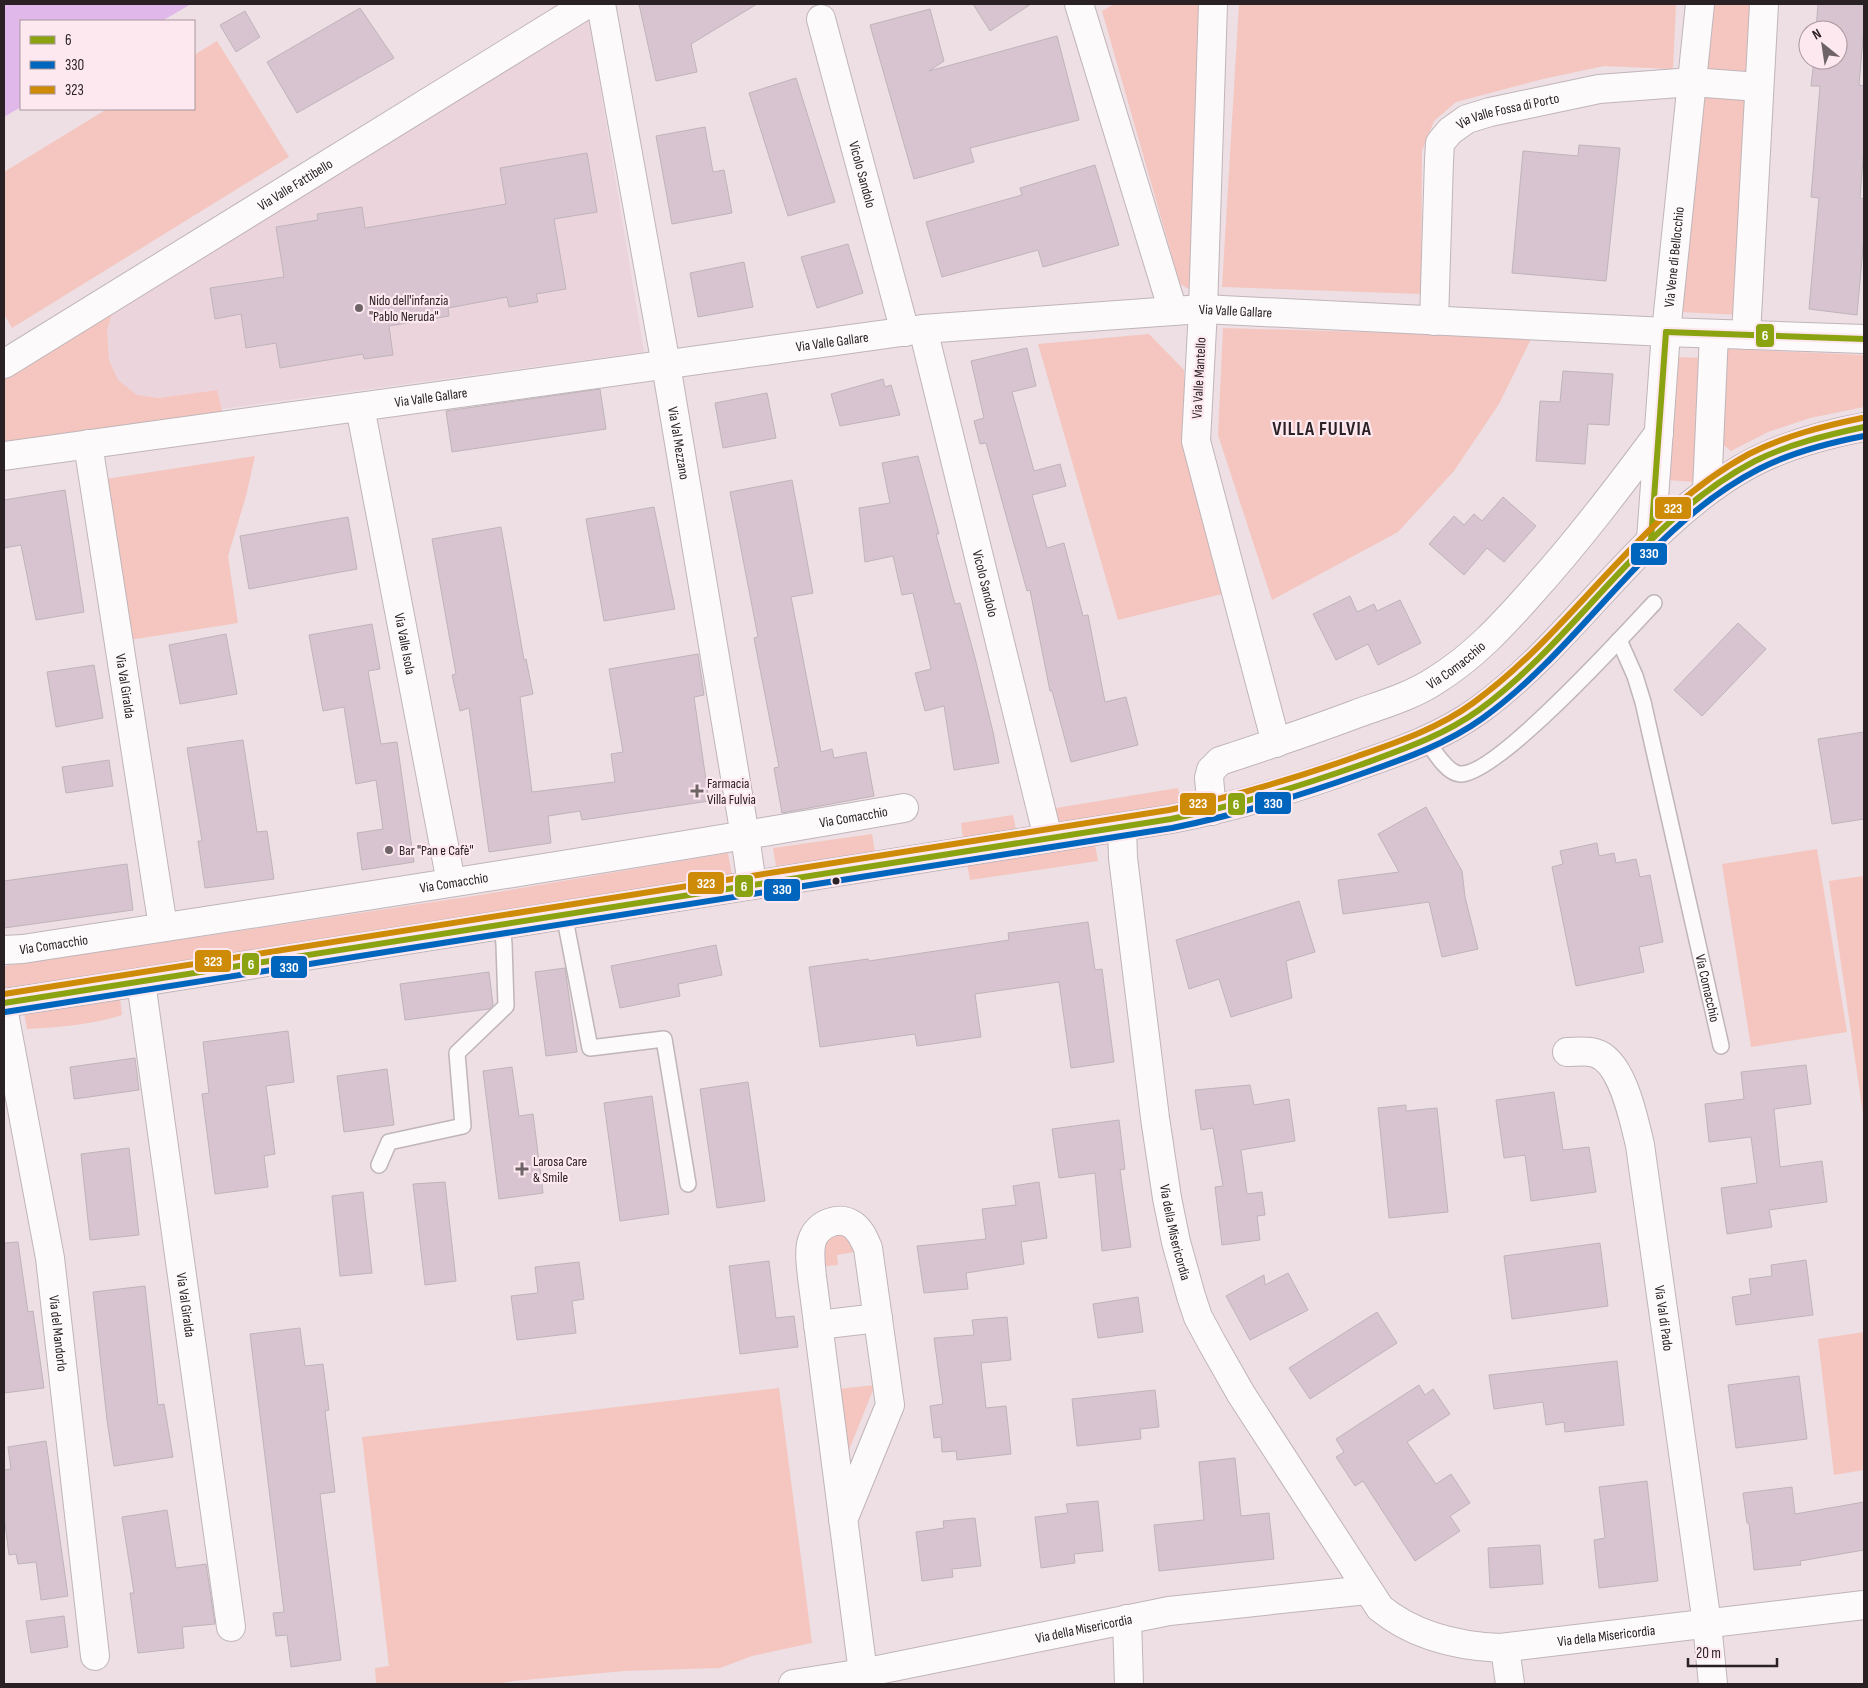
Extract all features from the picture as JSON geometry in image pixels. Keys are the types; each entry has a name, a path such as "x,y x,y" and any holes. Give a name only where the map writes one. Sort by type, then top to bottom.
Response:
{"street":[{"name":"Via Valle Fattibello","path":"4,364 587,4"},
{"name":"Via Val Mezzano","path":"601,4 666,365 746,836 752,885"},
{"path":"1079,4 1173,311"},
{"name":"Via Valle Mantello","path":"1213,4 1203,309 1196,441 1276,742"},
{"name":"Via Vene di Bellocchio","path":"1651,540 1666,332 1700,4"},
{"path":"1746,335 1764,4"},
{"name":"Vicolo Sandolo","path":"821,19 914,330 1048,838"},
{"name":"Via Valle Fossa di Porto","path":"1434,321 1438,160 1440,143 1450,131 1467,119 1490,112 1599,89 1692,82 1759,87"},
{"name":"Via Valle Gallare","path":"4,456 914,330 1203,309 1666,332 1864,339"},
{"path":"1707,491 1714,334"},
{"name":"Via Valle Isola","path":"360,407 451,882"},
{"path":"4,1003 1122,827 1212,811 1312,783 1426,740 1476,712 1544,655 1651,540 1678,514 1707,491 1741,469 1797,444 1864,427"},
{"name":"Via Comacchio","path":"1212,811 1209,778 1211,770 1220,761 1411,694 1436,681 1463,662 1502,626 1548,575 1659,433"},
{"name":"Via Val Giralda","path":"88,444 163,927"},
{"name":"Via Comacchio","path":"4,950 23,949 746,836 904,808"},
{"name":"Via della Misericordia","path":"1122,827 1124,858 1155,1118 1168,1206 1183,1271 1191,1296 1198,1317 1242,1394 1380,1608 1411,1629 1440,1639 1471,1646 1505,1648 1864,1605"},
{"name":"Via Val Giralda","path":"141,982 231,1627"},
{"name":"Via del Mandorlo","path":"4,1013 50,1258 95,1656"},
{"name":"Via Val di Pado","path":"1567,1052 1596,1053 1604,1058 1616,1073 1625,1091 1640,1145 1707,1624 1713,1684"},
{"path":"843,1520 890,1405 868,1248 862,1234 852,1224 836,1221 820,1226 812,1239 810,1252 818,1325 843,1520 863,1673"},
{"path":"818,1325 878,1318"},
{"name":"Via della Misericordia","path":"793,1684 863,1673 1126,1619 1198,1607 1367,1590"},
{"path":"1126,1619 1129,1684"},
{"path":"1505,1648 1510,1684"}],"lane":[{"path":"1426,740 1448,767 1455,772 1459,774 1472,771 1493,757 1544,716 1591,670 1654,603"},
{"name":"Via Comacchio","path":"1619,640 1636,676 1643,702 1721,1046"},
{"path":"564,914 590,1048 664,1039 688,1184"},
{"path":"379,1164 389,1142 463,1126 458,1054 506,1006 502,924"}],"shaded area":[{"path":"4,4 191,4 164,20 20,20 20,108 4,117"},
{"path":"1114,4 1201,4 1191,290 1180,284 1102,11"},
{"path":"1239,4 1676,4 1673,69 1604,66 1543,79 1456,102 1434,121 1422,151 1421,294 1222,287"},
{"path":"1709,4 1755,4 1752,75 1702,73"},
{"path":"588,13 644,352 221,409 217,390 159,398 137,395 118,380 109,360 107,330 115,304"},
{"path":"217,41 289,157 12,328 4,314 4,172 105,110 195,110 195,54"},
{"path":"1699,89 1748,93 1742,315 1680,312"},
{"path":"115,304 107,330 109,360 118,380 137,395 159,398 217,390 224,419 4,448 4,372"},
{"path":"1223,328 1532,337 1499,404 1454,471 1398,532 1272,600 1218,435"},
{"path":"1149,334 1184,370 1184,439 1226,593 1118,620 1038,344"},
{"path":"1725,349 1864,355 1864,407 1810,418 1768,432 1731,451 1721,443"},
{"path":"1676,357 1702,358 1694,482 1667,480"},
{"path":"255,456 246,496 228,556 238,623 129,640 106,479"},
{"path":"1178,788 1181,802 1058,823 1056,808"},
{"path":"1013,815 1016,830 963,838 961,823"},
{"path":"872,834 875,852 776,866 773,848"},
{"path":"1095,845 1098,861 970,880 967,863"},
{"path":"1817,849 1847,1032 1751,1047 1722,864"},
{"path":"728,853 732,875 4,988 4,966 480,895"},
{"path":"1864,876 1864,1121 1829,881"},
{"path":"120,999 122,1015 87,1023 27,1029 24,1012"},
{"path":"846,1232 860,1251 837,1255 838,1265 816,1267 827,1238"},
{"path":"1864,1332 1864,1470 1834,1475 1818,1339"},
{"path":"875,1385 841,1470 829,1390"},
{"path":"779,1388 812,1643 752,1656 720,1668 624,1671 497,1684 376,1684 375,1668 389,1666 362,1437"}],"building":[{"path":"639,4 757,4 691,44 697,72 656,81"},
{"path":"973,4 1031,4 990,31"},
{"path":"1818,4 1864,4 1859,85 1864,86 1864,147 1860,198 1864,199 1864,236 1857,315 1809,309 1819,198 1811,197 1820,86 1811,86 1813,70 1848,70 1848,20 1817,20"},
{"path":"360,8 394,58 297,113 267,62"},
{"path":"930,9 944,61 929,71 1057,36 1079,120 970,148 974,162 914,179 870,25"},
{"path":"245,11 260,37 236,52 220,25"},
{"path":"796,78 835,202 788,216 749,93"},
{"path":"705,127 713,172 724,170 732,213 672,224 656,136"},
{"path":"1579,145 1620,148 1606,281 1512,273 1523,151 1578,156"},
{"path":"587,153 597,212 554,219 566,289 536,294 538,302 509,307 507,297 448,308 449,316 389,326 393,355 364,359 363,354 280,368 276,343 246,348 241,314 215,319 210,288 284,277 276,227 318,220 317,214 362,207 365,228 506,204 500,168"},
{"path":"1095,165 1119,245 1043,267 1038,250 942,277 926,222 1022,195 1020,188"},
{"path":"848,244 863,293 817,308 801,257"},
{"path":"744,262 753,307 698,317 690,273"},
{"path":"1027,348 1036,386 1012,392 1034,471 1060,464 1066,486 1032,495 1047,548 1064,543 1083,616 1088,615 1105,702 1126,697 1138,745 1071,762 1052,691 1050,691 1030,590 1027,591 986,443 980,444 974,421 984,418 971,361"},
{"path":"1563,371 1613,374 1609,425 1588,424 1585,464 1536,461 1540,401 1560,402"},
{"path":"883,379 885,387 891,385 900,415 840,426 831,394"},
{"path":"600,389 606,429 452,452 446,411"},
{"path":"767,393 776,438 723,448 715,403"},
{"path":"918,456 955,604 960,603 975,658 999,763 954,770 944,706 925,711 915,673 931,669 913,593 902,595 893,556 865,562 859,508 890,503 882,463"},
{"path":"792,480 813,593 791,597 821,752 832,749 834,758 866,752 874,796 782,813 774,768 779,767 754,638 758,637 730,492"},
{"path":"65,490 84,612 36,620 21,545 4,548 4,500"},
{"path":"1503,497 1536,526 1504,562 1487,548 1464,575 1429,544 1454,516 1464,525 1474,514 1482,521"},
{"path":"654,507 675,609 604,621 586,519"},
{"path":"348,517 357,569 249,589 240,536"},
{"path":"501,527 524,660 526,659 533,694 520,697 532,792 615,782 611,754 623,752 609,669 698,654 704,695 694,697 709,801 582,820 580,811 548,816 551,843 489,852 469,708 460,711 452,675 456,674 432,539"},
{"path":"1350,596 1357,612 1374,604 1377,611 1400,600 1421,643 1378,665 1368,644 1336,660 1313,614"},
{"path":"1738,623 1766,649 1702,716 1674,690"},
{"path":"372,624 380,669 368,671 381,744 397,742 414,862 362,870 357,833 383,829 376,780 356,784 344,707 323,711 309,635"},
{"path":"226,634 237,694 180,704 169,645"},
{"path":"94,665 103,718 56,727 47,672"},
{"path":"1864,732 1864,819 1832,824 1818,739"},
{"path":"243,740 257,832 267,831 274,879 205,888 198,841 202,841 187,748"},
{"path":"109,760 113,786 66,793 62,767"},
{"path":"1426,807 1462,871 1465,897 1478,949 1442,957 1429,902 1343,914 1338,880 1399,872 1378,834"},
{"path":"1597,843 1599,856 1614,853 1616,863 1636,859 1640,877 1650,875 1663,942 1639,947 1644,972 1576,986 1552,867 1563,864 1560,851"},
{"path":"127,864 133,910 4,928 4,881"},
{"path":"1299,901 1315,952 1286,961 1292,998 1231,1017 1219,979 1189,989 1176,940"},
{"path":"1088,922 1095,970 1102,969 1114,1062 1071,1068 1059,982 975,994 981,1037 917,1046 915,1034 820,1047 809,967 868,959 869,961 1009,940 1008,933"},
{"path":"716,945 722,975 678,984 680,996 620,1008 611,966"},
{"path":"565,968 577,1052 546,1056 535,972"},
{"path":"489,972 493,1005 489,1009 405,1020 400,984"},
{"path":"288,1031 294,1082 266,1086 275,1154 264,1156 268,1187 215,1194 202,1094 209,1093 203,1042"},
{"path":"135,1058 139,1090 74,1099 70,1067"},
{"path":"1806,1065 1811,1104 1774,1109 1780,1167 1822,1161 1827,1202 1769,1210 1772,1227 1727,1234 1721,1188 1757,1183 1751,1137 1709,1142 1705,1104 1744,1099 1741,1072"},
{"path":"512,1067 519,1116 533,1114 543,1193 499,1199 483,1071"},
{"path":"387,1069 394,1125 344,1132 337,1076"},
{"path":"748,1082 765,1201 717,1208 700,1089"},
{"path":"1250,1085 1254,1105 1289,1099 1295,1141 1241,1150 1247,1194 1262,1192 1265,1215 1257,1216 1260,1240 1222,1245 1215,1187 1223,1186 1213,1128 1201,1130 1195,1090"},
{"path":"1554,1092 1563,1150 1589,1147 1596,1192 1531,1201 1525,1155 1504,1158 1496,1100"},
{"path":"652,1096 669,1214 620,1221 604,1103"},
{"path":"1406,1105 1406,1111 1437,1108 1448,1212 1389,1218 1378,1108"},
{"path":"1119,1120 1125,1169 1120,1170 1131,1247 1102,1251 1095,1173 1059,1178 1052,1129"},
{"path":"129,1148 139,1235 90,1240 81,1154"},
{"path":"445,1182 456,1281 425,1285 413,1184"},
{"path":"1039,1182 1047,1238 1021,1242 1024,1264 966,1273 968,1289 924,1293 917,1246 986,1239 982,1209 1016,1205 1013,1186"},
{"path":"363,1192 372,1273 340,1276 332,1196"},
{"path":"18,1242 28,1312 33,1311 44,1388 4,1393 4,1243"},
{"path":"1600,1243 1608,1306 1512,1319 1504,1256"},
{"path":"1806,1260 1813,1315 1736,1325 1732,1297 1751,1294 1749,1279 1772,1276 1771,1265"},
{"path":"769,1261 776,1318 794,1316 798,1347 740,1354 729,1266"},
{"path":"579,1262 584,1299 572,1301 576,1333 517,1340 511,1296 538,1293 535,1267"},
{"path":"1288,1273 1308,1310 1250,1340 1226,1296 1264,1275 1265,1285"},
{"path":"145,1286 158,1405 164,1404 173,1457 114,1466 93,1292"},
{"path":"1138,1297 1143,1332 1098,1338 1093,1304"},
{"path":"1377,1312 1397,1343 1310,1399 1289,1368"},
{"path":"1007,1317 1011,1360 981,1363 986,1408 1006,1406 1011,1454 957,1460 956,1451 942,1452 941,1437 934,1438 930,1406 943,1404 934,1338 974,1335 972,1320"},
{"path":"300,1328 305,1366 323,1364 329,1410 325,1411 335,1492 320,1494 341,1660 291,1667 287,1635 276,1636 273,1613 284,1612 250,1334"},
{"path":"1617,1361 1624,1425 1565,1432 1564,1422 1546,1425 1543,1402 1494,1409 1489,1375"},
{"path":"1799,1376 1807,1439 1736,1448 1728,1385"},
{"path":"1419,1385 1425,1395 1433,1389 1450,1414 1407,1442 1436,1484 1451,1474 1470,1503 1450,1516 1460,1531 1415,1561 1363,1481 1355,1486 1336,1457 1344,1452 1336,1439"},
{"path":"1155,1390 1159,1427 1140,1429 1141,1439 1077,1446 1072,1399"},
{"path":"46,1441 68,1596 41,1600 36,1562 18,1564 16,1554 9,1555 4,1516 4,1470 11,1469 8,1447"},
{"path":"1235,1458 1241,1516 1269,1513 1274,1559 1159,1571 1154,1525 1204,1520 1199,1462"},
{"path":"1647,1481 1658,1581 1599,1588 1594,1540 1605,1538 1599,1487"},
{"path":"1792,1487 1795,1514 1864,1502 1864,1550 1800,1561 1801,1565 1754,1570 1749,1523 1747,1523 1743,1493"},
{"path":"1098,1501 1103,1551 1074,1554 1075,1563 1041,1568 1035,1517 1068,1513 1066,1504"},
{"path":"167,1510 176,1568 206,1564 215,1624 182,1627 184,1648 138,1653 130,1593 134,1593 122,1517"},
{"path":"975,1518 981,1566 952,1569 953,1577 922,1581 916,1532 944,1528 943,1521"},
{"path":"1540,1545 1543,1584 1490,1588 1488,1548"},
{"path":"64,1616 68,1647 31,1653 26,1621"}],"transit line":[{"name":"6","path":"1666,332 1864,339"},
{"name":"6","path":"1651,540 1666,332"},
{"name":"323","path":"4,994 1169,810 1241,793 1288,779 1403,740 1460,712 1509,674 1543,642 1640,540 1673,508 1709,479 1749,454 1776,442 1819,428 1862,418"},
{"name":"6","path":"4,1003 1171,819 1243,802 1290,788 1406,748 1436,735 1465,719 1515,681 1549,648 1645,546 1679,514 1715,485 1755,461 1781,450 1822,437 1864,427"},
{"name":"330","path":"5,1012 1172,828 1244,811 1291,797 1409,757 1455,736 1483,718 1519,689 1553,656 1649,554 1683,522 1719,493 1759,469 1784,458 1824,445 1864,436"}],"place":[{"name":"Nido dell'infanzia \"Pablo Neruda\"","path":"359,308"},
{"name":"Farmacia Villa Fulvia","path":"697,791"},
{"name":"Bar \"Pan e Cafè\"","path":"389,850"},
{"name":"Larosa Care & Smile","path":"522,1169"}],"district":[{"name":"VILLA FULVIA","path":"1322,429"}]}
